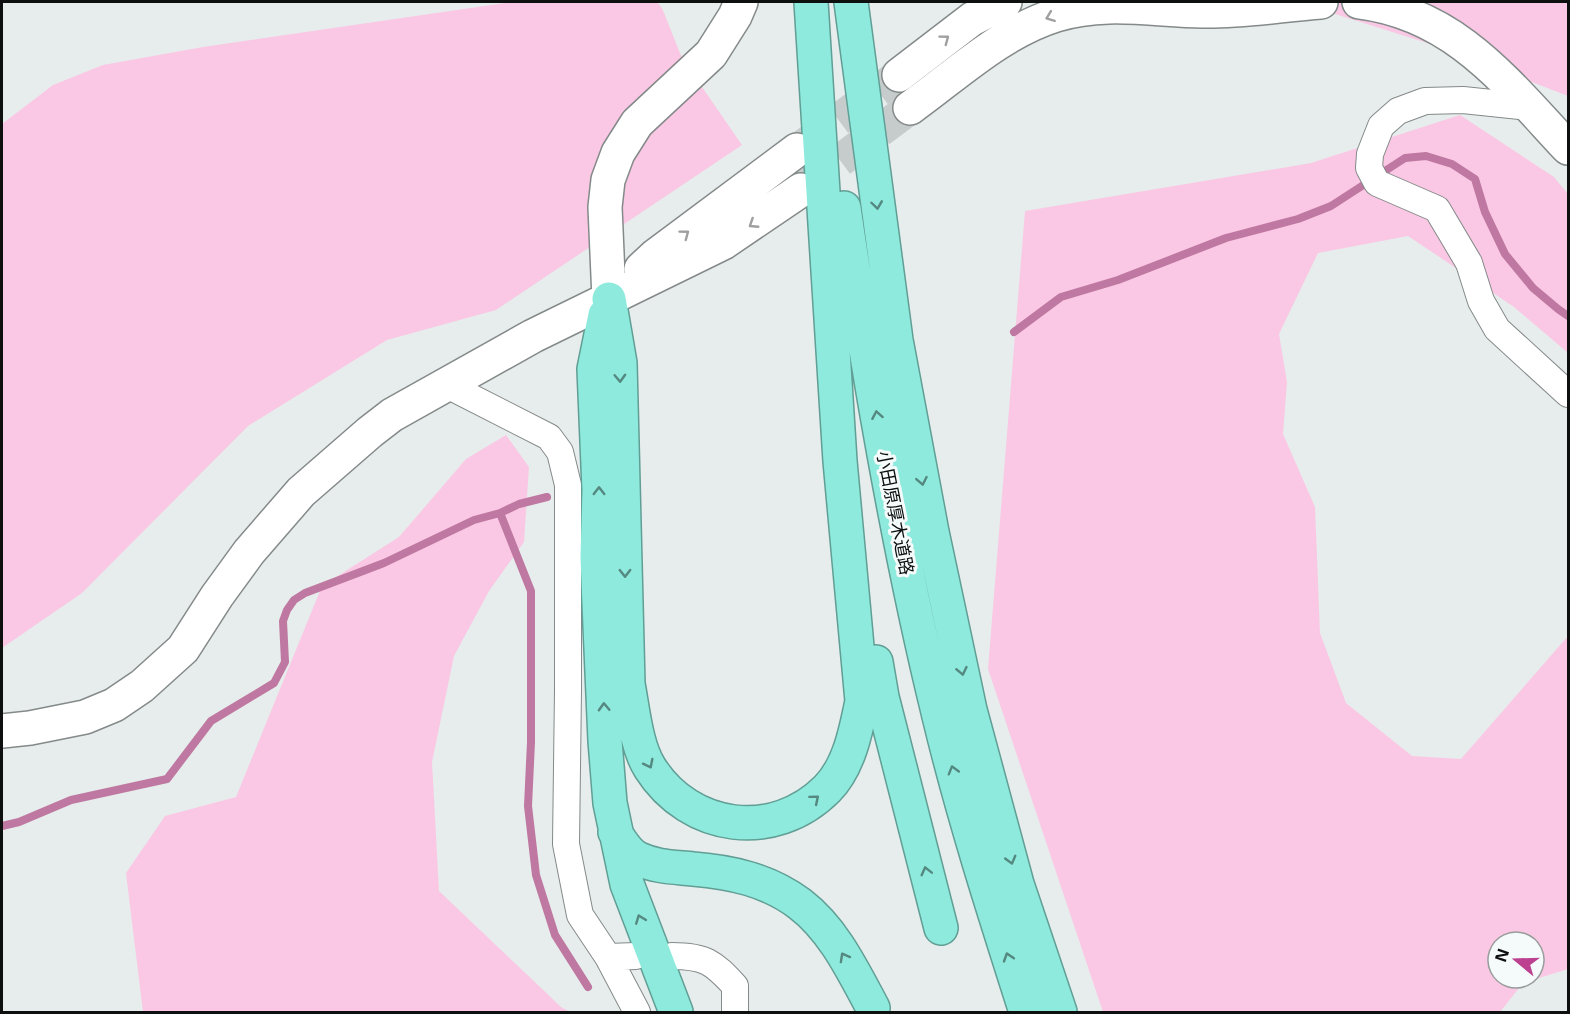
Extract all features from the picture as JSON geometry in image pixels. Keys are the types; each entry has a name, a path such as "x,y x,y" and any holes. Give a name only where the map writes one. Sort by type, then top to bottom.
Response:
{"highway":[{"path":"609,299 620,363 628,684 637,734 649,767 673,796 689,808 706,816 730,822 782,818 803,809 828,788 845,762 856,730 862,701 840,461 814,2"},
{"name":"小田原厚木道路","path":"814,2 864,346 898,535 939,718 988,893 1026,1012"},
{"name":"小田原厚木道路","path":"851,2 896,340 932,532 970,710 1017,884 1060,1012"},
{"path":"867,2 873,172"},
{"path":"609,299 594,369 599,490 597,556 610,802 627,884 676,1012"},
{"path":"840,461 882,697 940,928"},
{"path":"615,832 624,846 637,858 658,865 734,874 763,883 800,904 821,924 839,947 873,1008"}],"street":[{"path":"609,299 605,207 608,180 618,153 637,123 711,54 741,2"},
{"path":"899,75 972,19 1005,2"},
{"path":"910,108 1007,37 1055,15 1091,6 1141,5 1201,11 1239,10 1321,2"},
{"path":"1359,2 1404,11 1427,21 1467,46 1569,148"},
{"path":"1529,107 1462,100 1425,101 1398,111 1381,126 1371,154 1369,168 1377,183 1437,209 1469,264 1481,301 1497,329 1569,394"},
{"path":"609,299 655,256 797,150"},
{"path":"2,731 85,717 114,705 142,686 183,649 249,552 301,492 369,432 392,415 533,336 723,243 801,190"},
{"path":"446,384 549,437 560,452 568,485 566,844 580,915 608,957 637,1012"},
{"path":"608,957 636,956"},
{"path":"672,956 699,957 719,969 735,986 735,1012"}],"shaded area":[{"path":"512,2 657,2 662,8 682,58 742,145 496,310 387,340 248,426 82,593 2,648 2,124 53,85 103,65 203,47"},
{"path":"1297,2 1568,2 1568,96 1443,48"},
{"path":"1460,115 1554,177 1568,194 1568,353 1514,307 1408,236 1318,253 1279,334 1287,382 1283,434 1315,507 1320,633 1346,703 1412,756 1461,759 1568,636 1568,969 1546,976 1546,930 1486,930 1486,990 1517,990 1500,1012 1103,1012 988,669 1025,211 1311,163"},
{"path":"506,435 529,467 524,542 489,591 454,656 432,762 439,891 561,1007 570,1012 143,1012 126,873 165,816 236,797 322,586 399,537 466,459"}],"waterway":[{"path":"1014,332 1061,297 1118,280 1226,238 1298,219 1331,206 1405,158 1426,156 1452,164 1475,179 1485,212 1505,254 1533,288 1568,316"},
{"path":"2,826 19,822 71,800 167,779 211,721 274,683 285,662 283,621 294,600 305,593 384,563 474,520 547,497"},
{"path":"500,513 531,591 531,742 528,806 536,875 555,935 588,987"}],"tunnel":[{"path":"799,149 899,75"},
{"path":"801,190 910,108"}]}
